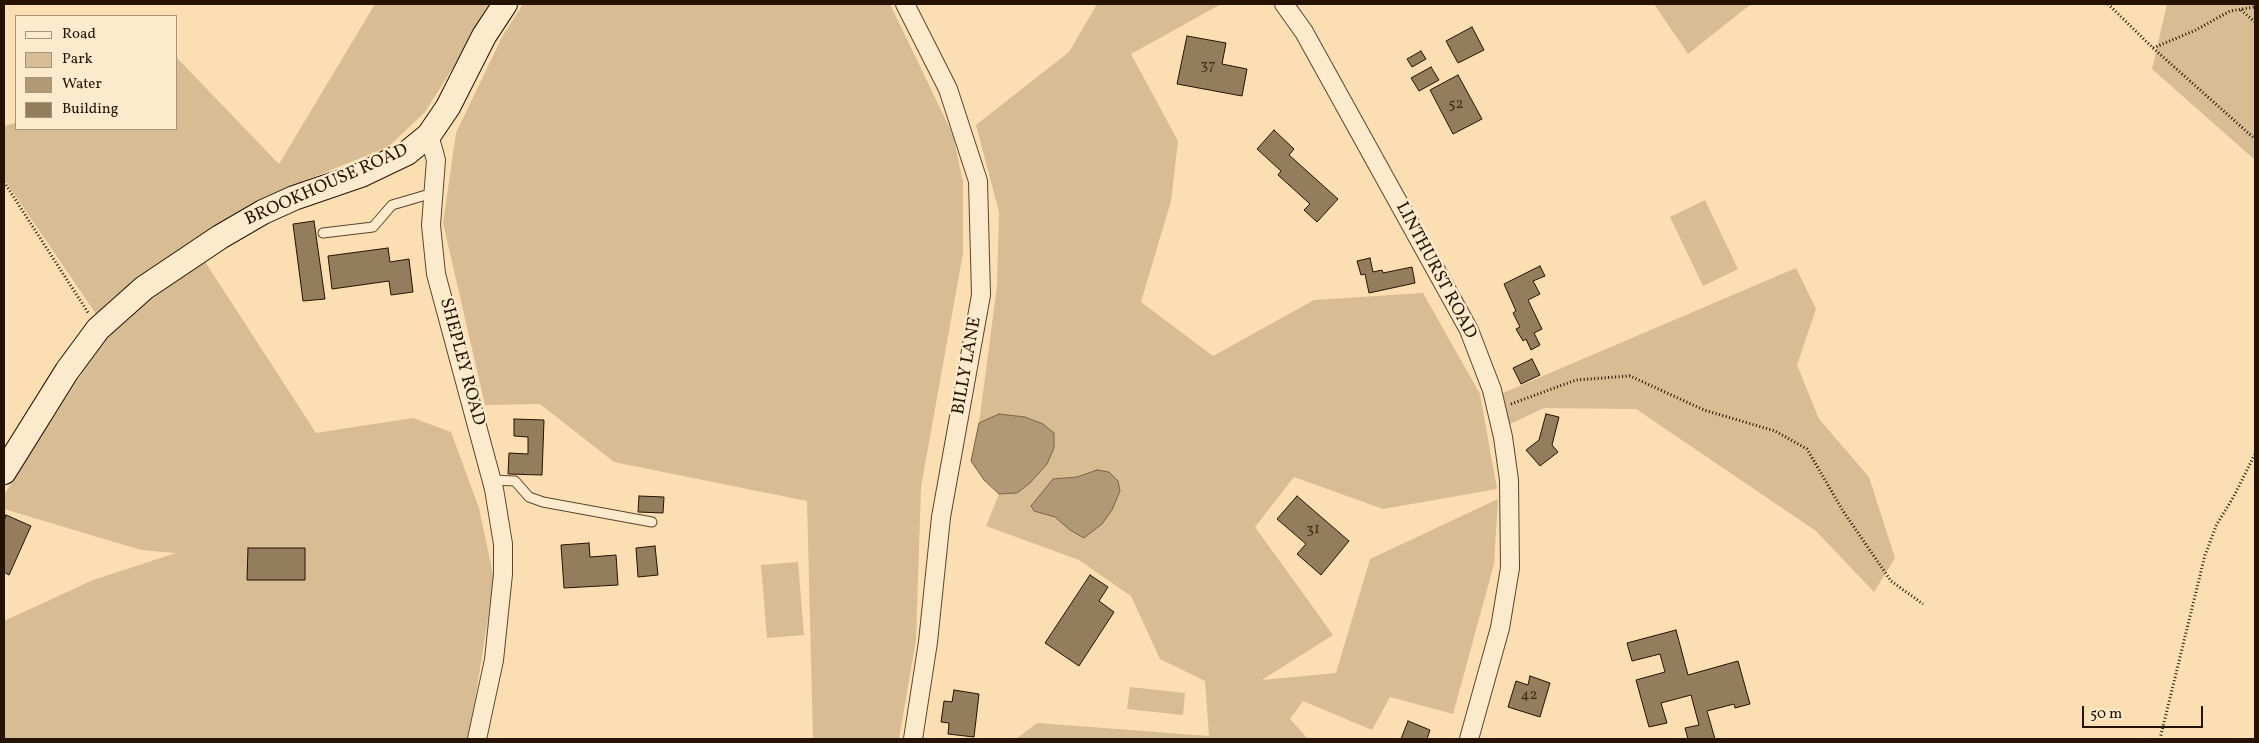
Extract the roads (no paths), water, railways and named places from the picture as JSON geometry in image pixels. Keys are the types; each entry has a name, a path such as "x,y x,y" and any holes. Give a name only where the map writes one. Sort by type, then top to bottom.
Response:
{"street":[{"path":"428,135 448,107 484,36 505,4"},
{"name":"BILLY LANE","path":"905,4 948,89 978,181 981,295 941,517 928,642 913,739"},
{"name":"LINTHURST ROAD","path":"1284,4 1304,32 1469,330 1492,390 1497,409 1509,480 1510,568 1500,628 1469,739"},
{"name":"SHEPLEY ROAD","path":"428,135 436,160 431,225 436,274 491,480 503,544 503,574 494,660 477,739"},
{"name":"BROOKHOUSE ROAD","path":"4,472 67,371 98,329 144,288 220,237 271,208 361,175 407,153 428,135"}],"lane":[{"path":"323,233 373,227 392,205 433,193"},
{"path":"491,480 515,481 529,497 543,502 652,522"}],"water":[{"path":"999,414 1025,417 1043,424 1054,433 1054,448 1047,464 1030,483 1017,493 999,494 984,480 971,461 979,423"},
{"path":"1097,470 1109,472 1118,481 1120,491 1112,510 1102,524 1084,538 1070,530 1055,517 1034,511 1031,506 1053,479 1077,477"}]}
